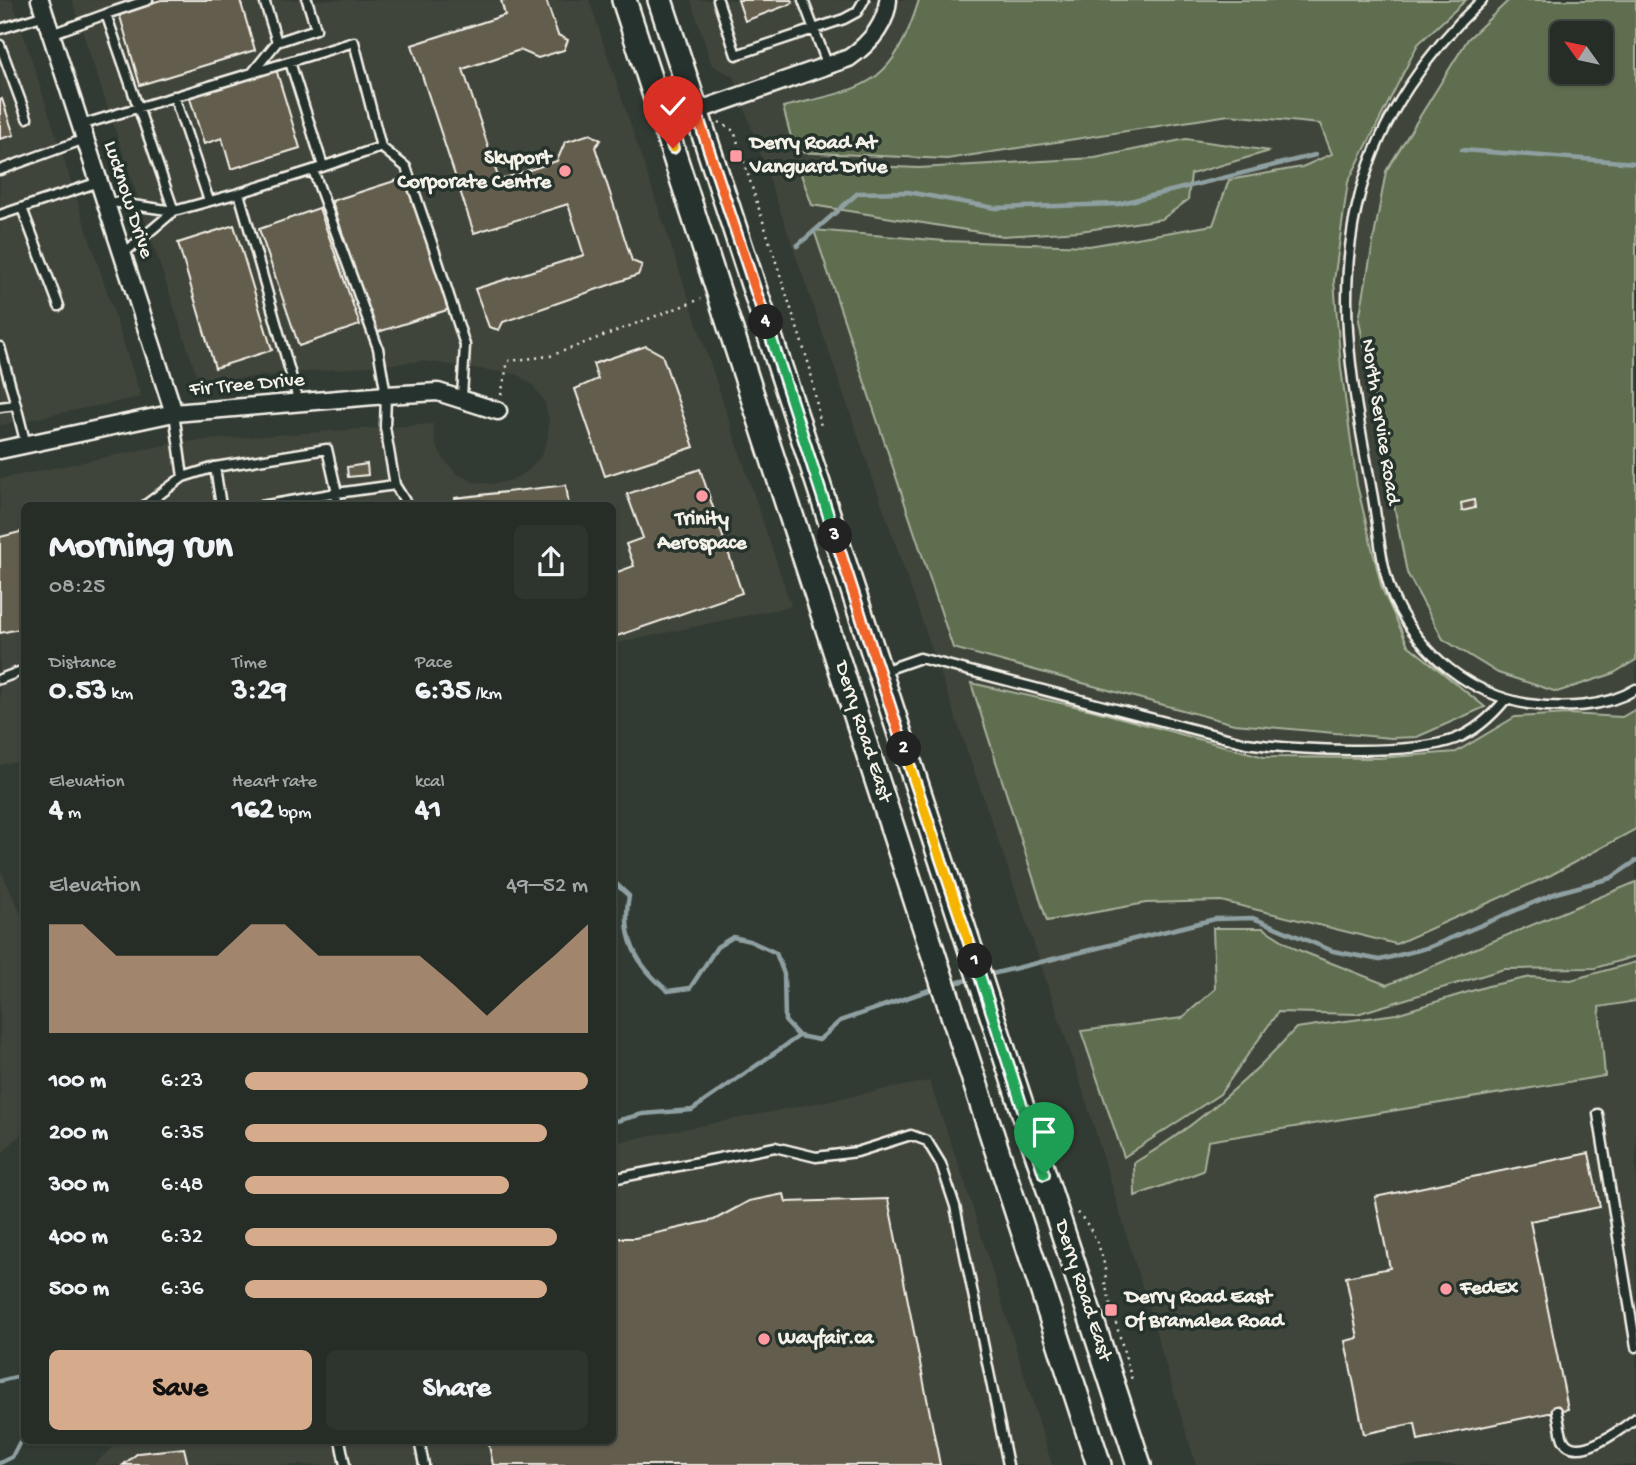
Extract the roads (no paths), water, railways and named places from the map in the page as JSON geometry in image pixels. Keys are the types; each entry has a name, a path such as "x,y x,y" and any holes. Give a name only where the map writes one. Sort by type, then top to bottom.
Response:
{"main road":[{"name":"Derry Road East","path":"624,0 1098,1465"},
{"name":"Derry Road East","path":"660,0 1139,1465"}],"street":[{"path":"665,122 849,58 865,46 880,27 888,0"},
{"name":"Lucknow Drive","path":"43,8 174,413"},
{"name":"Fir Tree Drive","path":"0,450 174,413 386,395 438,392 462,397 498,411"}],"lane":[{"path":"51,34 148,0"},
{"path":"264,0 277,42"},
{"path":"253,72 277,42 316,29 307,0"},
{"path":"718,0 736,55 814,30 857,12 864,0"},
{"path":"803,0 828,66"},
{"name":"North Service Road","path":"1482,0 1429,57 1398,105 1361,188 1352,232 1346,276 1345,326 1388,584 1395,602 1415,634 1444,664 1465,681 1505,700 1568,707 1602,702 1636,689"},
{"path":"0,29 43,8"},
{"path":"106,13 174,211"},
{"path":"0,170 138,106 354,42 381,147 406,167 465,345 462,397"},
{"path":"0,45 27,118"},
{"path":"290,62 323,166"},
{"path":"174,96 209,201"},
{"path":"105,201 174,211 381,147"},
{"path":"313,170 378,348 386,395 385,427 395,485 406,502"},
{"path":"0,215 99,182"},
{"path":"239,193 299,403"},
{"path":"22,208 59,306"},
{"path":"123,255 174,211"},
{"path":"0,347 26,445"},
{"path":"0,407 16,405"},
{"path":"174,413 183,477"},
{"path":"149,502 183,477 215,467 327,449 336,502"},
{"path":"215,467 220,502"},
{"path":"286,502 395,485"},
{"path":"879,673 920,657 1246,743 1287,749 1426,747 1454,739 1477,728 1505,700"},
{"path":"0,679 21,671"},
{"path":"1598,1114 1636,1347"},
{"path":"616,1178 775,1147 816,1157 857,1152 911,1135 927,1141 941,1164 955,1206 1008,1465"},
{"path":"1557,1411 1564,1441 1570,1448 1579,1449 1609,1439 1636,1418"},
{"path":"341,1444 345,1465"},
{"path":"420,1444 424,1465"}],"waterway":[{"path":"1462,150 1636,163"},
{"path":"797,246 858,193 908,192 995,208 1118,204 1315,155"},
{"path":"988,975 1215,919 1253,918 1333,951 1380,960 1430,947 1556,893 1611,878 1636,861"},
{"path":"616,884 629,896 629,937 639,960 668,991 690,988 717,947 733,937 750,941 776,953 784,974 785,1021 799,1036 819,1040 840,1021 938,987"},
{"path":"950,984 972,979"},
{"path":"616,1121 643,1114 692,1110 799,1036"},
{"path":"0,1381 21,1376"},
{"path":"0,1463 12,1457 21,1440"}],"place":[{"name":"Derry Road At Vanguard Drive","path":"736,156"},
{"name":"Skyport Corporate Centre","path":"565,171"},
{"name":"Trinity Aerospace","path":"702,496"},
{"name":"FedEx","path":"1446,1289"},
{"name":"Derry Road East Of Bramalea Road","path":"1111,1310"},
{"name":"Wayfair.ca","path":"764,1339"}]}
